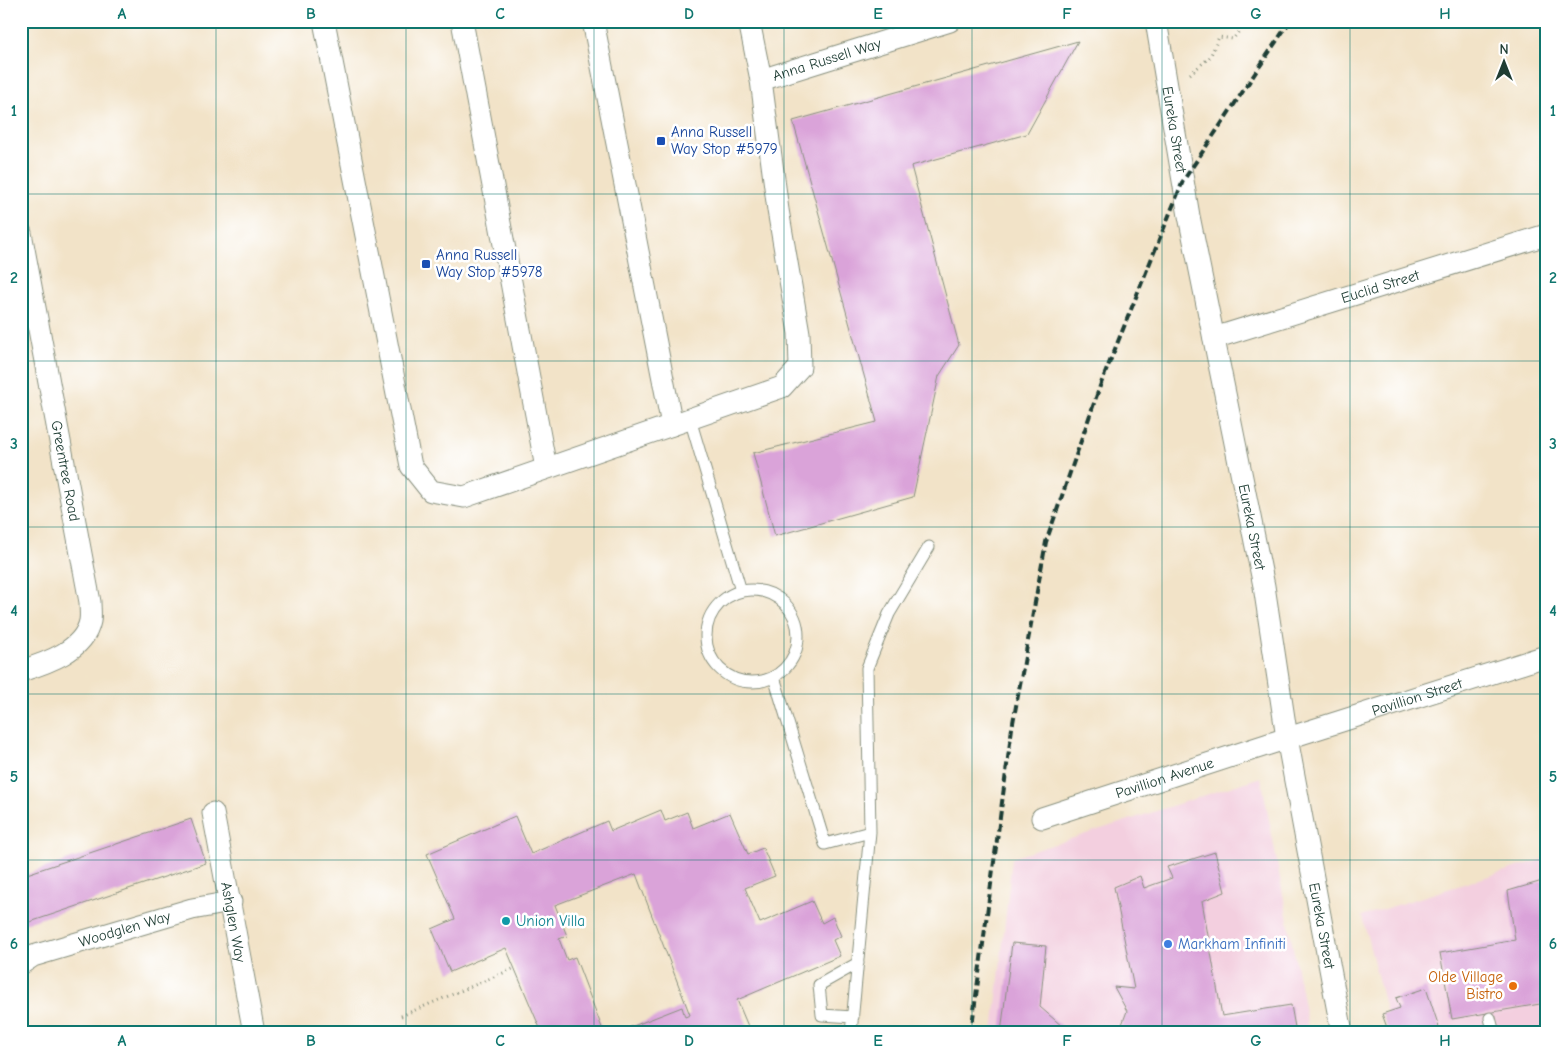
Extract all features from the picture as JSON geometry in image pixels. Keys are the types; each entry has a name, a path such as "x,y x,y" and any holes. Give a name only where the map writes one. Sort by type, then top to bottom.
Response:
{"street":[{"path":"324,21 411,466 431,491 464,496 782,387 800,367 799,332 778,210 761,80 749,21"},
{"path":"462,21 546,468"},
{"path":"593,21 681,422"},
{"name":"Anna Russell Way","path":"761,80 950,21"},
{"name":"Eureka Street","path":"1156,21 1189,216 1264,586 1287,738 1342,1033"},
{"name":"Greentree Road","path":"21,233 90,602 90,622 82,640 55,659 21,671"},
{"name":"Euclid Street","path":"1214,338 1546,235"},
{"name":"Pavillion Street","path":"1287,738 1546,656"},
{"name":"Pavillion Avenue","path":"1042,818 1287,738"},
{"name":"Ashglen Way","path":"213,813 254,1033"},
{"name":"Woodglen Way","path":"21,964 33,956 192,909 231,902"}],"lane":[{"path":"681,422 741,591"},
{"path":"851,1033 870,832 868,668 889,614 929,547"},
{"path":"757,590 771,593 784,601 793,613 798,627 798,642 794,656 785,668 774,677 759,682 744,682 730,676 718,667 709,653 706,638 707,622 715,608 726,597 741,591 757,590"},
{"path":"774,677 825,844 870,832"},
{"path":"853,1017 822,1015 819,985 858,963"},
{"path":"1490,1018 1494,1033"}],"path":[{"path":"1168,92 1210,57 1220,37 1233,39 1247,21"},
{"path":"401,1016 515,968"}],"shaded area":[{"path":"1261,777 1309,1033 993,1033 1012,858"},
{"path":"1546,858 1546,1033 1392,1033 1362,916"}],"building":[{"path":"1078,41 1027,134 911,166 959,345 939,376 913,497 775,536 753,453 877,422 793,121"},
{"name":"Union Villa","path":"661,810 665,821 687,812 693,828 730,813 748,854 763,848 775,876 745,888 760,923 812,901 822,923 833,917 841,936 833,940 840,956 737,1000 750,1031 757,1028 760,1033 625,1033 623,1030 682,1007 685,1017 690,1015 636,874 555,905 567,936 559,939 567,960 575,957 604,1033 542,1033 506,948 450,972 432,929 455,919 427,854 515,816 531,854 607,821 611,831"},
{"path":"191,819 206,863 21,925 21,876"},
{"name":"Markham Infiniti","path":"1215,852 1225,892 1202,901 1222,1016 1291,1005 1296,1033 1128,1033 1120,1030 1127,1011 1114,987 1134,989 1114,887 1140,876 1144,888 1172,878 1167,867"},
{"path":"1546,880 1546,1003 1452,1019 1440,953 1515,940 1508,891"},
{"path":"1012,943 1046,946 1040,1007 1070,1033 1001,1033"},
{"path":"1426,988 1441,1033 1389,1033 1382,1014 1400,1008 1396,998"}],"railway":[{"path":"971,1033 1012,728 1046,542 1100,386 1183,181 1290,21"}],"place":[{"name":"Anna Russell Way Stop #5979","path":"661,141"},
{"name":"Anna Russell Way Stop #5978","path":"426,264"},
{"name":"Union Villa","path":"506,921"},
{"name":"Markham Infiniti","path":"1168,944"},
{"name":"Olde Village Bistro","path":"1513,986"}]}
